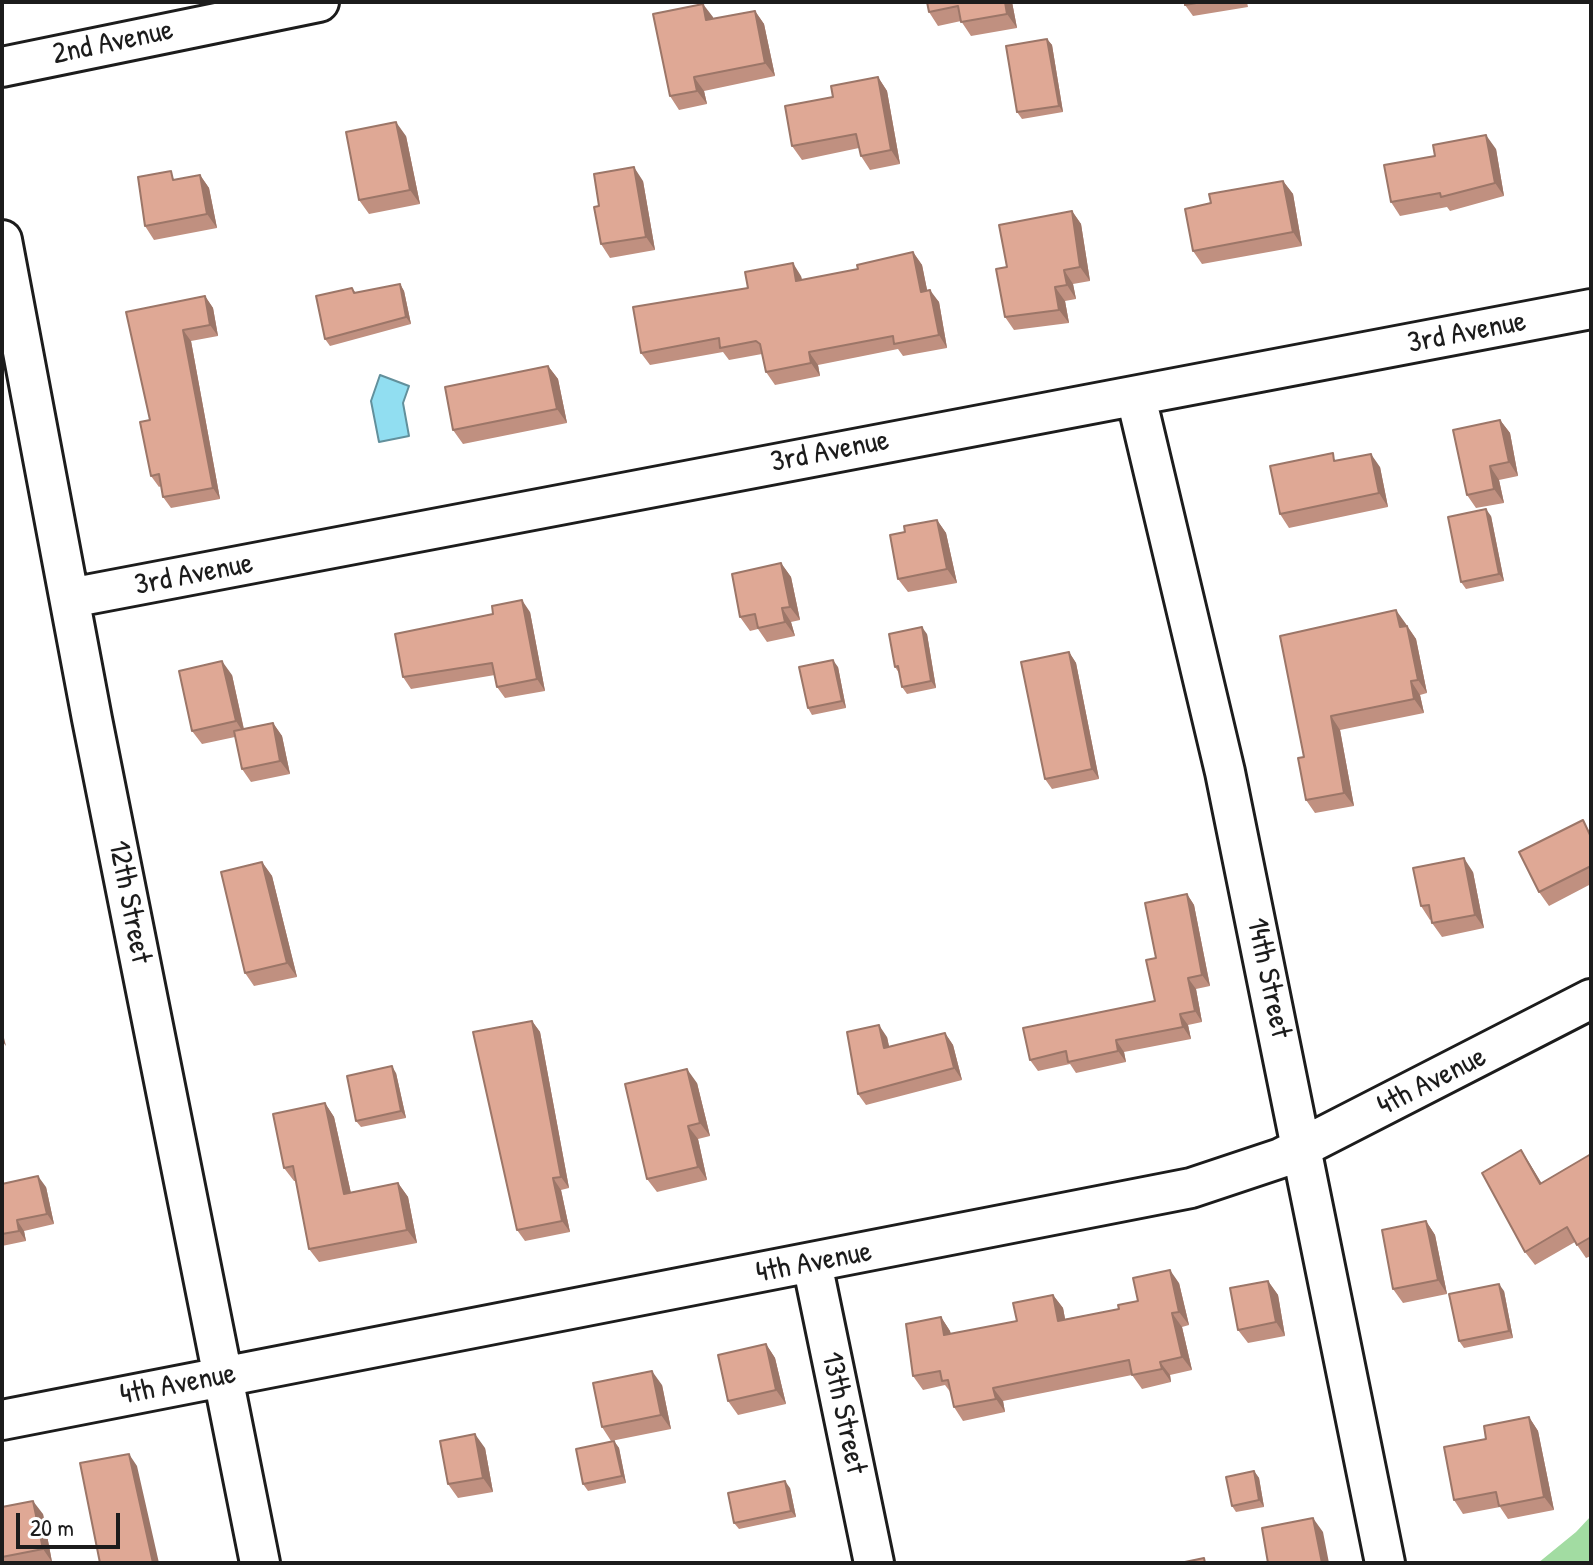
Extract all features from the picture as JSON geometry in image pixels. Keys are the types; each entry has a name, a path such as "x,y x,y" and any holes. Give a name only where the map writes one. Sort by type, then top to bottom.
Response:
{"street":[{"name":"2nd Avenue","path":"2,67 319,2"},
{"name":"12th Street","path":"2,240 260,1563"},
{"name":"3rd Avenue","path":"70,598 1591,309"},
{"name":"14th Street","path":"1136,397 1222,759 1385,1563"},
{"name":"4th Avenue","path":"2,1420 1191,1188 1257,1168 1303,1148 1591,999"},
{"name":"13th Street","path":"812,1263 874,1563"}],"green space":[{"path":"1591,1516 1591,1563 1538,1563 1576,1532"}],"water":[{"path":"380,375 409,386 403,403 409,436 379,442 371,401"}],"building":[{"path":"927,2 1005,2 1007,14 961,22 958,6 929,12"},
{"path":"703,4 706,20 755,11 765,63 694,77 697,91 670,96 653,14"},
{"path":"1047,39 1059,106 1017,112 1006,46"},
{"path":"878,77 891,150 861,156 856,134 792,146 785,106 833,97 831,86"},
{"path":"396,122 410,190 359,200 346,132"},
{"path":"1486,135 1495,183 1441,197 1440,193 1391,202 1384,165 1435,156 1433,145"},
{"path":"634,167 646,237 601,244 594,207 599,206 594,174"},
{"path":"171,171 173,180 200,175 207,214 145,226 138,177"},
{"path":"1283,181 1293,232 1193,251 1185,209 1211,203 1209,194"},
{"path":"1072,211 1080,267 1064,270 1067,285 1055,287 1059,310 1005,317 996,269 1007,267 999,225"},
{"path":"913,252 921,292 930,290 939,335 894,344 893,336 809,352 811,363 766,372 760,344 756,341 720,348 719,338 641,353 633,307 748,288 745,272 793,263 796,281 858,269 857,265"},
{"path":"400,284 406,317 325,339 316,296 352,288 354,293"},
{"path":"205,296 210,325 183,330 213,488 163,497 159,474 151,476 140,422 150,420 126,312"},
{"path":"548,366 557,409 453,430 445,387"},
{"path":"1500,420 1509,462 1490,466 1494,489 1467,495 1453,430"},
{"path":"1333,453 1334,461 1371,454 1379,493 1280,514 1270,466"},
{"path":"1486,509 1499,574 1461,582 1448,517"},
{"path":"937,520 947,569 898,579 890,535 905,532 904,526"},
{"path":"781,563 790,607 782,608 785,622 758,628 755,614 740,617 732,574"},
{"path":"522,600 537,679 497,687 492,663 403,677 395,634 493,614 492,606"},
{"path":"1396,610 1400,627 1407,626 1418,680 1411,681 1414,699 1331,716 1344,793 1306,800 1298,758 1304,757 1280,636"},
{"path":"922,627 931,681 902,687 889,634"},
{"path":"1069,652 1092,769 1045,779 1021,662"},
{"path":"833,660 842,701 808,708 799,667"},
{"path":"222,661 236,721 192,731 179,671"},
{"path":"273,723 280,761 242,769 234,731"},
{"path":"1583,820 1591,837 1591,866 1539,892 1519,852"},
{"path":"1464,858 1475,915 1432,923 1429,905 1421,906 1413,868"},
{"path":"262,862 287,963 245,973 221,872"},
{"path":"1187,894 1202,975 1188,978 1195,1011 1180,1014 1183,1027 1116,1040 1118,1051 1068,1062 1066,1051 1030,1060 1023,1028 1155,1001 1146,960 1156,958 1145,903"},
{"path":"532,1021 561,1177 553,1178 562,1221 517,1230 473,1032"},
{"path":"879,1025 884,1048 945,1033 954,1068 858,1094 847,1032"},
{"path":"392,1066 401,1111 356,1121 347,1076"},
{"path":"687,1069 700,1123 688,1126 698,1167 647,1179 625,1084"},
{"path":"325,1103 344,1194 398,1183 407,1230 309,1249 293,1166 284,1168 273,1114"},
{"path":"1521,1150 1540,1184 1591,1154 1591,1237 1577,1245 1567,1227 1525,1252 1482,1173"},
{"path":"38,1176 47,1214 17,1220 19,1231 2,1234 2,1184"},
{"path":"1426,1221 1438,1280 1393,1289 1382,1230"},
{"path":"1170,1270 1179,1312 1172,1313 1182,1357 1160,1362 1162,1369 1132,1375 1129,1360 993,1388 996,1399 954,1407 948,1380 942,1381 940,1371 913,1376 906,1324 941,1317 944,1335 1017,1321 1013,1303 1053,1295 1058,1321 1119,1309 1118,1305 1138,1301 1133,1278"},
{"path":"1268,1281 1276,1322 1238,1330 1230,1288"},
{"path":"1499,1284 1509,1331 1459,1341 1449,1294"},
{"path":"766,1344 776,1390 728,1401 718,1355"},
{"path":"652,1371 661,1415 602,1427 593,1383"},
{"path":"1529,1417 1544,1497 1499,1506 1496,1492 1454,1500 1444,1447 1486,1439 1484,1426"},
{"path":"475,1434 483,1478 448,1484 440,1441"},
{"path":"614,1441 622,1476 583,1484 576,1449"},
{"path":"129,1454 153,1563 100,1563 80,1463"},
{"path":"1254,1471 1259,1500 1232,1506 1226,1477"},
{"path":"785,1481 791,1511 734,1523 728,1493"},
{"path":"33,1501 43,1549 2,1557 2,1507"},
{"path":"1313,1518 1322,1563 1268,1563 1262,1528"},
{"path":"1204,1558 1205,1563 1180,1563"}]}
